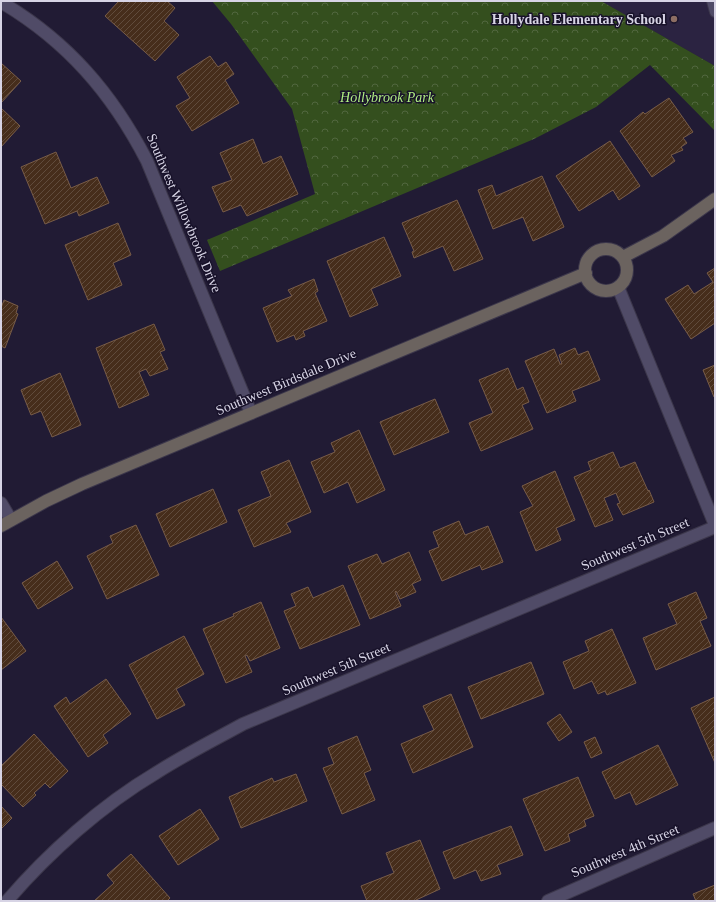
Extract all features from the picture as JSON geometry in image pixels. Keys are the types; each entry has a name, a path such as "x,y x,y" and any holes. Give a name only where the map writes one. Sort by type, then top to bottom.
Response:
{"street":[{"name":"Southwest Willowbrook Drive","path":"1,2 18,12 66,50 116,106 132,131 147,160 251,413"},
{"path":"623,257 663,236 715,199"},
{"path":"608,249 623,257 627,264 627,275 624,282 618,287 609,291 600,290 593,286 586,273 587,262 590,257 601,250 608,249"},
{"name":"Southwest Birdsdale Drive","path":"6,523 82,484 586,273"},
{"path":"618,287 715,526"},
{"path":"1,503 6,523"},
{"name":"Southwest 5th Street","path":"7,901 58,848 103,811 154,774 201,746 243,724 715,526"},
{"name":"Southwest 4th Street","path":"548,901 715,828"}],"lane":[{"path":"712,1 715,12"}],"shaded area":[{"name":"Hollydale Elementary School","path":"601,1 715,1 715,66 664,37"}],"green space":[{"name":"Hollybrook Park","path":"212,1 601,1 715,66 715,131 650,65 596,107 534,139 220,271 207,240 315,194 292,109 231,24"}],"building":[{"path":"119,1 167,1 175,8 164,21 179,35 155,61 105,16"},
{"path":"210,56 218,67 226,62 234,74 225,80 239,103 192,131 176,106 190,98 177,77"},
{"path":"1,63 21,81 1,103"},
{"path":"669,98 693,132 683,138 687,143 681,147 683,150 671,155 675,161 652,177 620,131 643,112 645,114"},
{"path":"1,108 20,126 1,147"},
{"path":"253,139 263,164 281,156 298,194 247,216 241,205 223,212 212,187 232,180 220,153"},
{"path":"610,141 640,186 619,200 613,190 579,211 556,176"},
{"path":"56,152 71,188 97,177 109,203 79,216 77,211 45,224 21,167"},
{"path":"542,176 564,227 533,241 523,217 493,229 478,190 492,185 496,196"},
{"path":"457,200 483,259 454,271 443,246 414,258 412,252 414,251 402,223"},
{"path":"118,223 131,255 113,263 122,285 88,300 65,245"},
{"path":"384,237 401,276 371,289 378,305 350,317 327,261"},
{"path":"715,268 715,323 691,339 665,299 688,285 694,294 713,282 707,273"},
{"path":"314,279 318,291 315,293 327,321 303,331 305,336 296,340 294,335 277,342 263,308 292,296 288,290"},
{"path":"4,300 18,306 16,313 18,314 5,348 1,346 1,308"},
{"path":"154,324 165,350 160,352 168,369 150,376 146,369 139,372 149,395 119,408 96,348"},
{"path":"575,348 578,355 588,351 600,380 572,391 576,401 547,413 525,361 554,349 560,364 562,364 559,355"},
{"path":"715,365 715,397 714,397 703,370"},
{"path":"508,368 517,390 523,387 529,402 522,405 533,429 481,451 469,423 493,413 479,380"},
{"path":"60,373 81,425 52,437 41,411 31,415 21,390"},
{"path":"435,399 449,432 394,455 380,422"},
{"path":"359,430 385,490 357,503 348,482 324,493 311,462 335,452 331,443"},
{"path":"613,452 620,468 635,462 654,502 623,515 617,504 620,503 616,493 604,498 613,520 595,527 574,477 591,470 588,462"},
{"path":"289,460 311,512 286,523 291,532 254,547 238,510 271,496 261,472"},
{"path":"555,471 575,520 556,528 561,540 536,551 520,512 533,506 522,486"},
{"path":"213,489 227,522 170,547 156,514"},
{"path":"459,521 465,535 488,526 503,562 482,570 480,565 442,581 429,551 439,547 433,532"},
{"path":"136,525 159,575 107,599 87,556 113,543 110,536"},
{"path":"409,552 421,580 412,584 416,592 400,599 396,591 395,592 401,606 370,619 348,566 377,554 382,564"},
{"path":"57,561 73,588 38,609 22,583"},
{"path":"343,585 360,625 300,649 284,611 296,606 291,594 308,587 313,598"},
{"path":"696,592 707,618 700,621 711,646 656,670 643,638 677,624 668,604"},
{"path":"261,602 280,648 250,661 247,655 245,656 252,672 226,683 203,629 234,616 233,614"},
{"path":"1,617 26,651 1,670"},
{"path":"612,629 636,683 607,695 605,691 598,694 592,681 574,689 563,662 589,651 585,641"},
{"path":"184,636 204,674 176,689 185,705 157,719 129,665"},
{"path":"531,662 544,694 481,719 468,687"},
{"path":"106,679 131,714 103,735 108,743 88,757 54,706 66,697 70,704"},
{"path":"451,694 473,747 413,773 401,744 434,730 423,706"},
{"path":"715,697 715,763 691,708"},
{"path":"560,714 572,732 559,741 547,723"},
{"path":"34,734 68,771 50,788 45,783 34,793 36,795 23,807 1,784 1,766"},
{"path":"357,736 371,770 364,773 375,800 342,814 323,768 334,764 328,748"},
{"path":"595,737 602,753 591,758 584,742"},
{"path":"658,745 678,785 636,805 630,792 615,799 602,772"},
{"path":"296,774 307,801 241,828 229,797 272,778 274,782"},
{"path":"578,777 594,816 584,820 586,826 568,834 570,841 545,851 523,799"},
{"path":"1,806 12,818 1,829"},
{"path":"200,809 219,839 178,865 159,836"},
{"path":"511,826 523,855 497,865 501,874 481,881 476,870 454,879 443,852"},
{"path":"420,840 440,889 416,901 367,901 361,886 394,873 386,853"},
{"path":"131,854 170,898 167,901 94,901 114,883 107,875"},
{"path":"715,885 715,901 696,901 693,894"}],"place":[{"name":"Hollydale Elementary School","path":"674,19"}]}
